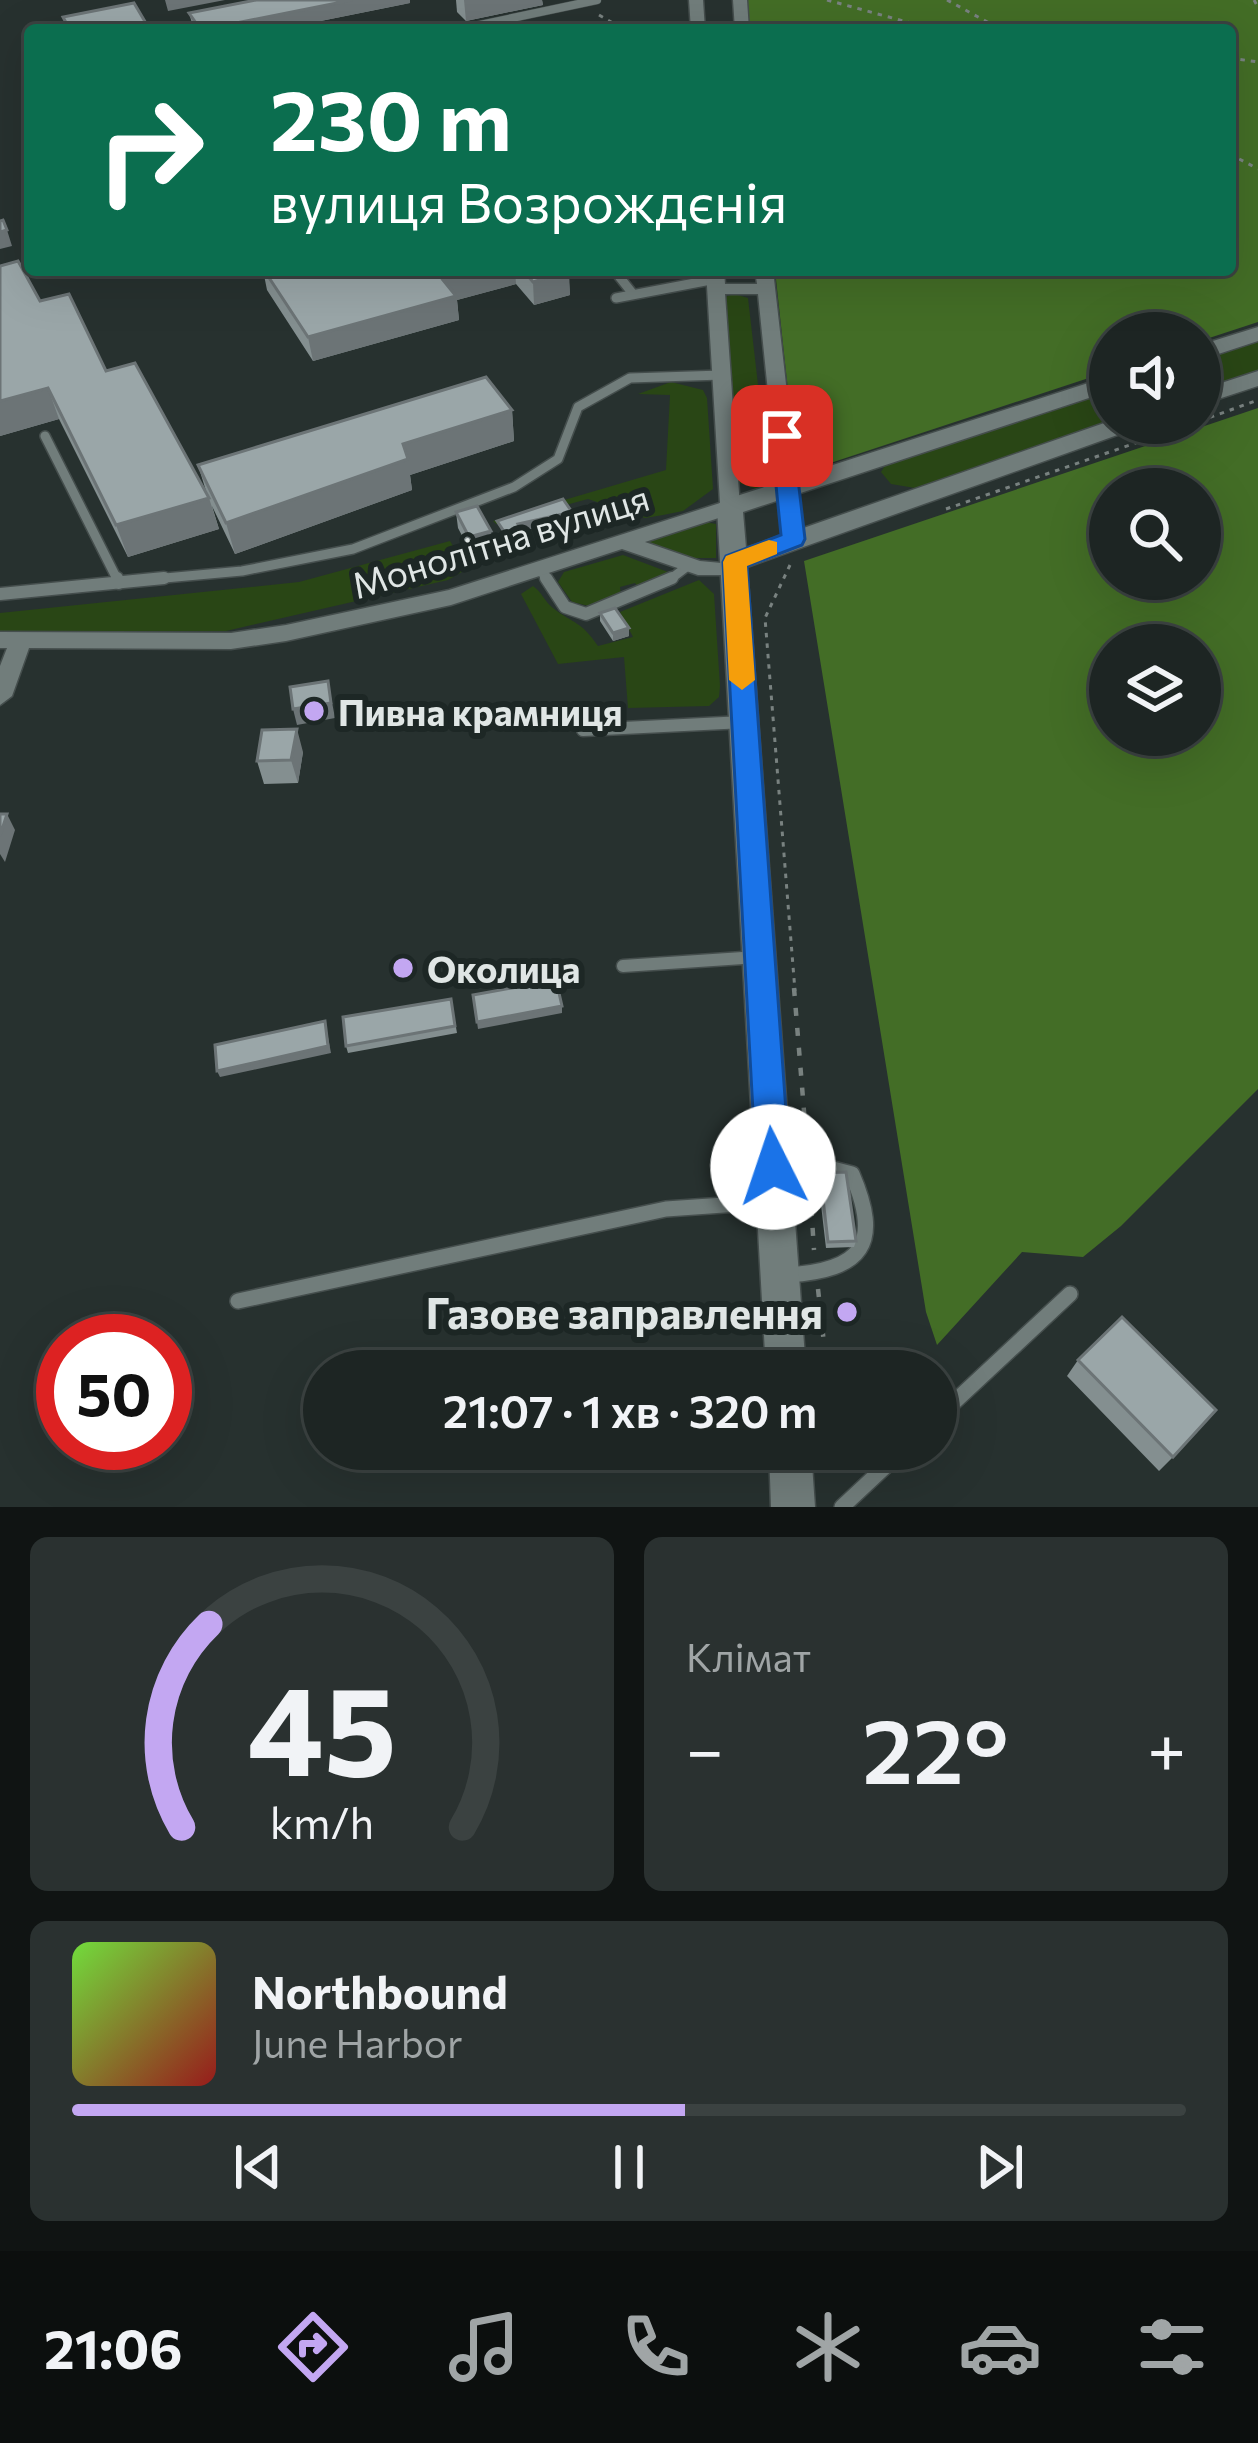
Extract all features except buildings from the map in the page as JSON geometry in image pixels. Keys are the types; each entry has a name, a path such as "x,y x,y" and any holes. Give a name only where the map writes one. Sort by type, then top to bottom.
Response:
{"main road":[{"path":"1221,346 1258,334"},
{"path":"1221,391 1258,378"},
{"path":"785,1350 730,507 1089,390"},
{"path":"735,566 798,549 1089,438"},
{"path":"788,490 798,549"},
{"path":"791,1470 793,1507"}],"street":[{"path":"730,507 716,279 765,279 788,490"},
{"name":"Монолітна вулиця","path":"11,640 256,638 451,597 730,507"},
{"path":"621,541 689,565 735,566"},
{"path":"0,696 11,640"}],"lane":[{"path":"485,24 597,0"},
{"path":"619,276 633,294"},
{"path":"616,298 716,279"},
{"path":"0,594 242,571 353,549 514,487 558,459 578,407 630,378 722,375"},
{"path":"45,436 118,583"},
{"path":"539,568 565,607 586,614 663,585 689,565"},
{"path":"583,730 745,722"},
{"path":"623,966 759,957"},
{"path":"238,1301 774,1184 808,1168 852,1174 866,1218 863,1252 851,1264 816,1274 781,1275"},
{"path":"957,1399 1070,1294"},
{"path":"842,1507 882,1470"}],"path":[{"path":"827,0 914,24"},
{"path":"946,0 991,24"},
{"path":"1254,0 1258,8"},
{"path":"1221,413 1258,400"},
{"path":"932,514 1133,444"},
{"path":"798,549 765,618 825,1350"}],"green space":[{"path":"745,0 1258,0 1258,322 1221,334 1221,312 1089,312 1089,378 797,474 776,276 1236,276 1236,24 748,24"},
{"path":"725,297 748,298 769,480 756,489 739,483"},
{"path":"1258,341 1258,371 1221,384 1221,353"},
{"path":"671,382 703,390 707,398 713,489 683,511 645,518 588,499 493,521 666,470 670,395 638,394"},
{"path":"1089,397 1089,429 915,488 891,484 881,472 886,464"},
{"path":"1258,408 1258,1089 1121,1226 1083,1257 1022,1252 937,1345 926,1312 804,561 1151,444 1221,444 1221,420"},
{"path":"699,521 716,524 716,558 694,558 645,543 643,537"},
{"path":"450,541 467,569 448,580 226,631 0,631 0,613 299,582"},
{"path":"623,555 668,572 638,587 635,583 620,587 621,595 589,606 572,602 558,582 564,572"},
{"path":"699,580 714,594 720,686 719,697 709,706 628,708 624,657 558,664 521,594 533,586 598,646 633,637 620,612"}],"slow traffic":[{"path":"742,680 735,562 769,548"}],"place":[{"name":"Пивна крамниця","path":"314,711"},
{"name":"Околица","path":"403,968"},
{"name":"Газове заправлення","path":"847,1312"}],"route":[{"path":"773,1167 735,562 794,539 782,436"}]}
